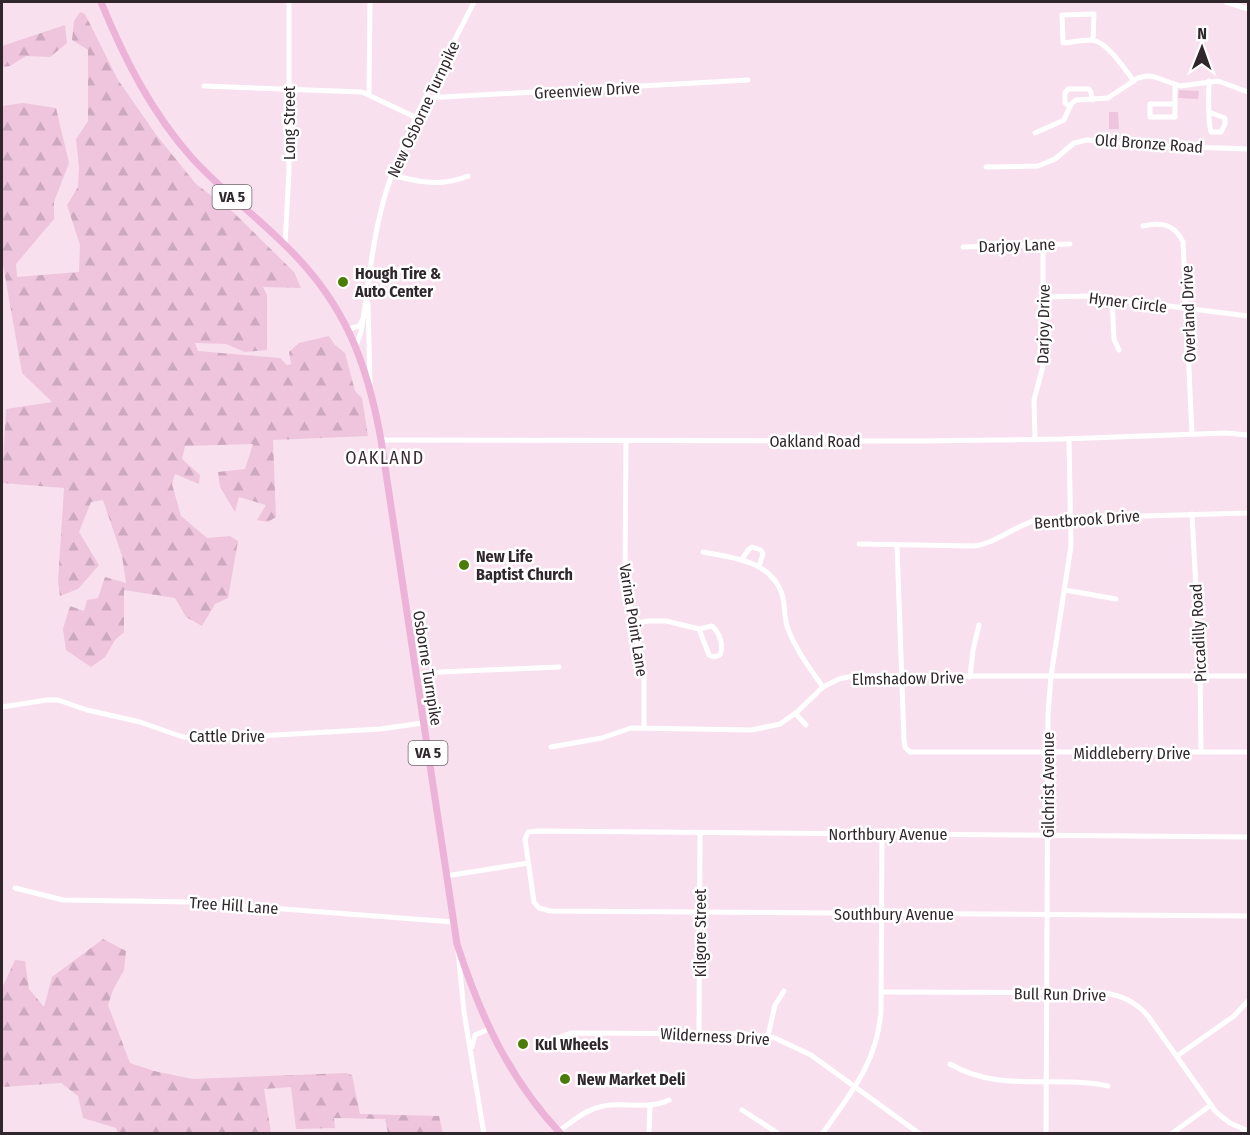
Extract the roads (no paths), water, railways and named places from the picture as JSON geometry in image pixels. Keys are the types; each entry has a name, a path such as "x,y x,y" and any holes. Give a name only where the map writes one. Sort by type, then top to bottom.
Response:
{"main road":[{"name":"VA 5","path":"101,2 131,69 144,93 173,135 204,171 285,244 321,285 349,329 370,385"},
{"name":"Osborne Turnpike","path":"370,385 381,440 457,944"},
{"name":"VA 5","path":"457,944 474,996 489,1029 520,1083 560,1132"}],"street":[{"name":"Long Street","path":"285,244 290,2"},
{"path":"369,94 370,2"},
{"name":"New Osborne Turnpike","path":"356,346 368,291 377,226 392,175 426,98 474,2"},
{"path":"1226,2 1248,9"},
{"path":"1093,40 1094,14 1062,15 1063,43 1093,40 1114,55 1134,81"},
{"path":"1035,133 1064,120 1076,100 1102,99 1112,96 1144,76 1186,86 1209,81 1223,82 1248,92"},
{"name":"Greenview Drive","path":"426,98 748,81"},
{"path":"1209,81 1209,112"},
{"path":"1175,85 1175,104 1175,117 1150,117 1150,104 1175,104"},
{"path":"204,86 350,90 369,94 417,118"},
{"path":"1070,107 1065,103 1065,93 1068,89 1089,89 1092,99"},
{"name":"Old Bronze Road","path":"986,167 1038,166 1055,159 1074,143 1087,140 1162,146 1248,149"},
{"path":"392,175 429,182 450,182 468,176"},
{"name":"Overland Drive","path":"1143,226 1167,225 1175,230 1182,239 1185,250 1192,434"},
{"name":"Darjoy Lane","path":"963,247 1070,244"},
{"name":"Darjoy Drive","path":"1035,439 1034,400 1043,366 1043,245"},
{"name":"New Osborne Turnpike","path":"368,291 370,385"},
{"name":"Hyner Circle","path":"1043,297 1089,296 1248,316"},
{"path":"1112,299 1114,339 1119,350"},
{"path":"349,329 359,326 363,319"},
{"name":"Oakland Road","path":"381,440 923,441 1069,439 1226,433 1248,435"},
{"name":"Gilchrist Avenue","path":"1046,1134 1048,753 1051,676 1071,546 1069,439"},
{"name":"Varina Point Lane","path":"626,441 624,565 644,675 644,727"},
{"name":"Bentbrook Drive","path":"859,544 980,545 991,542 1029,522 1041,519 1248,513"},
{"name":"Piccadilly Road","path":"1192,514 1201,676 1201,752"},
{"path":"897,545 902,677"},
{"path":"742,559 749,549 761,550 763,554 759,566"},
{"path":"703,552 742,559 759,566 773,579 781,591 787,626 794,642 823,687"},
{"path":"1065,590 1116,599"},
{"path":"635,623 666,621 699,629 714,627 722,646 720,655 714,657 709,655 699,629"},
{"path":"970,677 979,625"},
{"path":"416,675 559,667"},
{"name":"Elmshadow Drive","path":"550,747 602,738 631,728 752,730 780,724 823,687 839,679 853,676 1248,676"},
{"name":"Middleberry Drive","path":"902,677 904,740 908,750 913,753 1248,752"},
{"name":"Cattle Drive","path":"2,707 58,700 95,712 140,722 183,737 205,739 380,729 423,723"},
{"path":"795,713 806,725"},
{"name":"Northbury Avenue","path":"528,863 525,839 528,832 540,831 1248,837"},
{"name":"Kilgore Street","path":"699,1033 700,833"},
{"path":"822,1134 865,1072 876,1044 882,992 882,834"},
{"path":"446,876 528,863"},
{"name":"Southbury Avenue","path":"528,863 534,902 539,908 550,911 1248,916"},
{"name":"Tree Hill Lane","path":"15,888 63,900 193,902 453,922"},
{"name":"Osborne Turnpike","path":"457,944 462,999 484,1134"},
{"path":"768,1036 775,1005 784,991"},
{"name":"Bull Run Drive","path":"882,992 1110,994 1132,1002 1148,1016 1211,1105 1230,1123 1248,1131"},
{"path":"462,999 474,996"},
{"path":"1177,1056 1234,1016 1248,1001"},
{"path":"472,1054 475,1035 489,1029"},
{"name":"Wilderness Drive","path":"555,1039 571,1033 699,1033 768,1036 805,1050 855,1086 910,1131 920,1134"},
{"path":"950,1064 983,1078 1015,1082 1086,1083 1108,1086"},
{"path":"560,1132 593,1108 660,1104 669,1100"},
{"path":"649,1134 650,1105"},
{"path":"1171,1134 1211,1105"},
{"path":"742,1110 779,1134"}],"place":[{"name":"Hough Tire & Auto Center","path":"343,282"},
{"name":"New Life Baptist Church","path":"464,565"},
{"name":"Kul Wheels","path":"523,1044"},
{"name":"New Market Deli","path":"565,1079"}],"district":[{"name":"OAKLAND","path":"385,458"}]}
